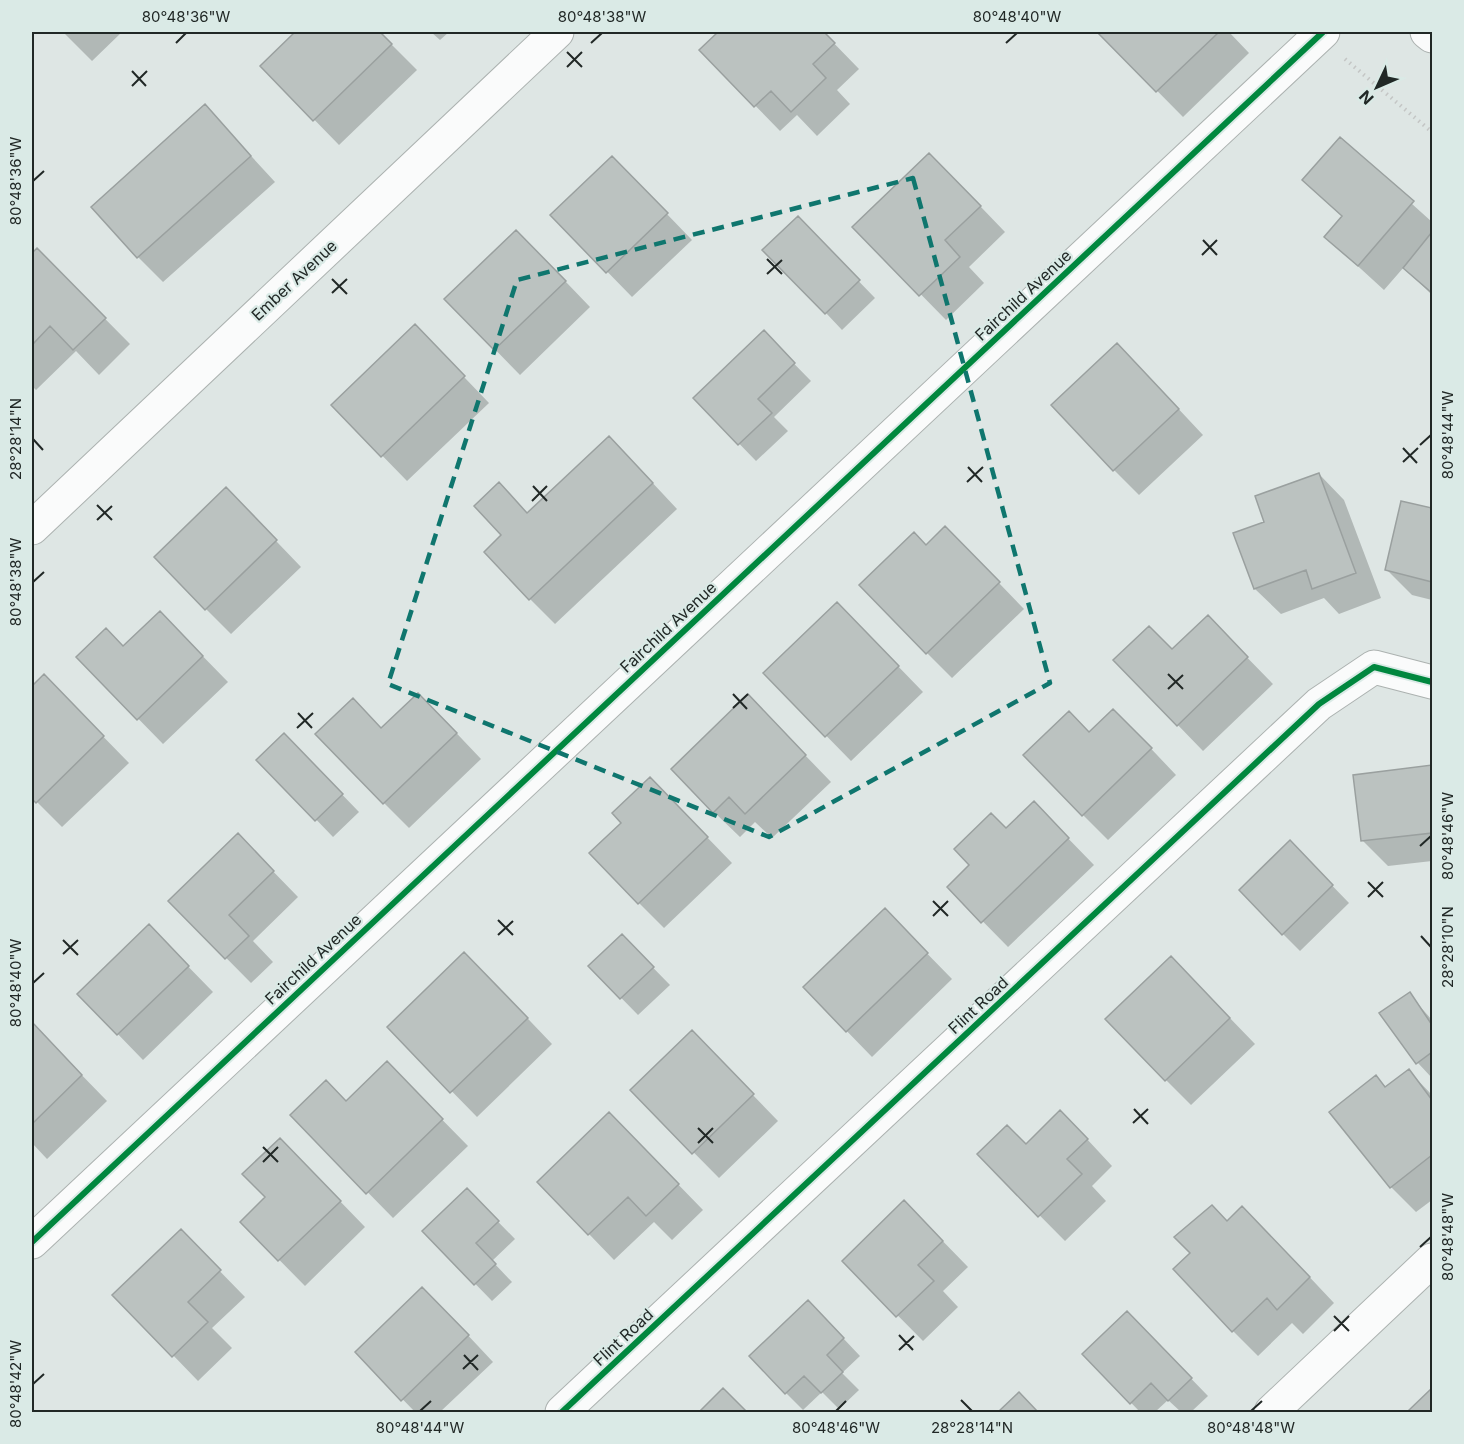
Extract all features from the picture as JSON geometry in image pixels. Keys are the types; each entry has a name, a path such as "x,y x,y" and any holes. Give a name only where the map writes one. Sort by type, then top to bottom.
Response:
{"street":[{"name":"Ember Avenue","path":"32,528 557,32"},
{"path":"1427,32 1432,36"},
{"name":"Fairchild Avenue","path":"32,1242 1320,34"},
{"name":"Flint Road","path":"562,1413 1319,704 1374,667 1432,682"},
{"path":"1271,1413 1432,1260"}],"path":[{"path":"1320,34 1432,132"}],"highlighted area":[{"path":"913,178 1050,683 769,837 388,684 517,280"}],"building":[{"path":"295,32 380,32 392,44 313,121 260,66"},
{"path":"718,32 824,32 835,43 813,64 826,78 791,112 771,91 754,107 699,50"},
{"path":"1097,32 1219,32 1156,92"},
{"path":"205,104 251,156 137,258 91,207"},
{"path":"1340,137 1414,201 1358,266 1324,237 1342,216 1302,180"},
{"path":"929,153 981,206 945,240 960,257 919,296 852,227"},
{"path":"612,156 668,213 606,273 550,215"},
{"path":"798,216 860,280 825,314 762,250"},
{"path":"516,230 566,281 494,350 444,299"},
{"path":"1432,232 1432,293 1403,268"},
{"path":"37,248 106,318 73,350 50,326 32,345 32,253"},
{"path":"415,324 465,376 381,457 331,405"},
{"path":"764,330 795,363 758,399 772,413 738,445 693,398"},
{"path":"1117,343 1179,409 1113,471 1051,405"},
{"path":"609,436 653,483 529,600 484,552 501,535 474,506 499,482 527,513"},
{"path":"1319,473 1356,573 1312,589 1306,570 1254,589 1233,533 1264,522 1255,496"},
{"path":"226,487 277,540 205,610 154,557"},
{"path":"1401,501 1432,508 1432,582 1385,570"},
{"path":"945,526 1000,582 926,654 859,585 914,532 926,545"},
{"path":"837,602 899,666 825,737 763,673"},
{"path":"160,611 203,656 137,720 76,657 106,628 123,646"},
{"path":"1208,615 1248,657 1177,726 1113,660 1149,626 1172,649"},
{"path":"44,674 104,736 36,803 32,799 32,686"},
{"path":"418,693 457,733 383,804 315,734 353,698 381,728"},
{"path":"748,694 806,755 745,814 729,797 713,813 671,769"},
{"path":"1113,709 1152,748 1082,816 1023,755 1069,711 1089,732"},
{"path":"284,733 343,794 315,821 256,760"},
{"path":"1432,765 1432,833 1361,841 1353,775"},
{"path":"650,777 708,837 638,904 589,853 621,823 612,813"},
{"path":"1034,801 1069,838 981,923 947,887 969,865 954,849 991,813 1006,828"},
{"path":"238,833 274,871 229,915 249,936 225,959 168,901"},
{"path":"1290,840 1333,885 1282,935 1239,890"},
{"path":"885,908 928,953 846,1032 803,987"},
{"path":"149,924 189,966 117,1035 77,994"},
{"path":"622,934 654,967 620,999 588,966"},
{"path":"464,952 528,1018 450,1093 387,1027"},
{"path":"1171,956 1230,1018 1165,1081 1105,1019"},
{"path":"1410,992 1432,1025 1432,1052 1416,1064 1379,1013"},
{"path":"32,1022 82,1075 32,1124"},
{"path":"692,1030 754,1094 692,1154 630,1090"},
{"path":"387,1061 443,1119 366,1194 290,1115 326,1080 346,1101"},
{"path":"1409,1069 1432,1100 1432,1155 1390,1188 1329,1112 1376,1075 1385,1087"},
{"path":"1060,1110 1088,1139 1067,1159 1082,1174 1038,1217 977,1154 1007,1125 1026,1144"},
{"path":"609,1112 679,1184 646,1216 628,1197 588,1235 537,1182"},
{"path":"280,1138 341,1201 278,1261 240,1222 265,1197 242,1174"},
{"path":"467,1188 499,1221 476,1243 496,1264 474,1285 422,1231"},
{"path":"904,1200 943,1241 918,1265 934,1281 896,1317 842,1261"},
{"path":"1212,1205 1227,1221 1242,1206 1310,1277 1277,1310 1267,1298 1232,1332 1173,1269 1190,1253 1174,1237"},
{"path":"181,1229 221,1270 188,1302 208,1322 172,1357 112,1295"},
{"path":"422,1287 469,1335 401,1401 355,1352"},
{"path":"808,1300 844,1338 827,1355 843,1372 821,1393 804,1376 785,1394 749,1356"},
{"path":"1127,1311 1192,1378 1168,1401 1151,1383 1130,1404 1082,1354"},
{"path":"723,1388 747,1412 699,1412"},
{"path":"1432,1388 1432,1412 1407,1412"},
{"path":"1019,1392 1038,1412 998,1412"}],"cycle path":[{"path":"32,1242 1323,32"},
{"path":"562,1412 1319,704 1374,667 1432,682"}]}
